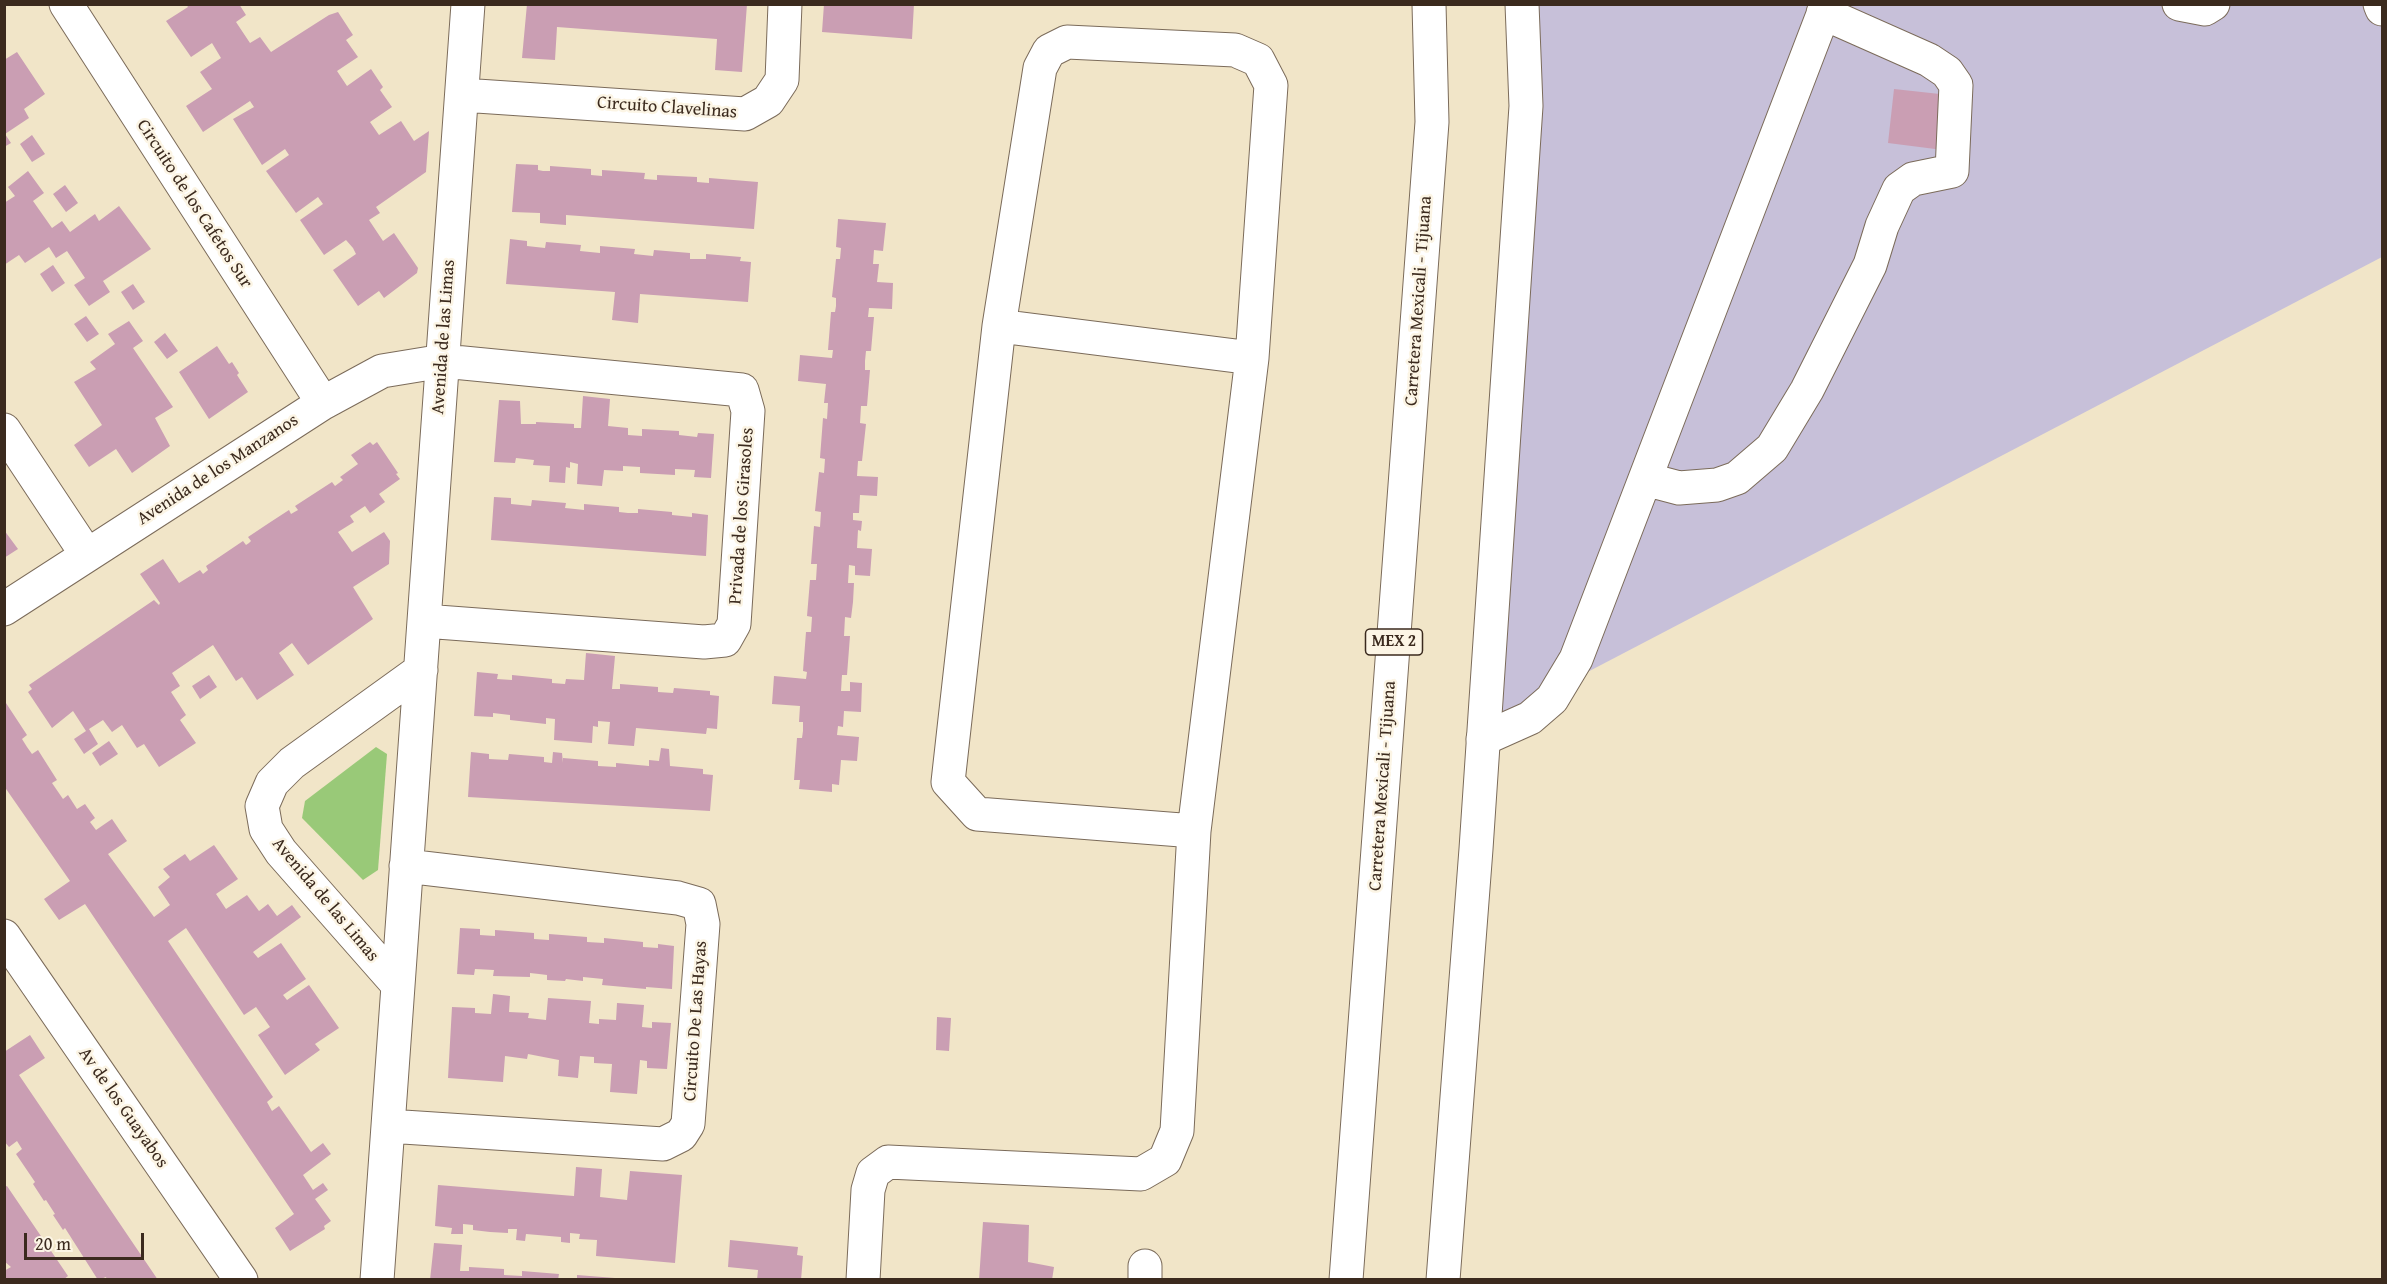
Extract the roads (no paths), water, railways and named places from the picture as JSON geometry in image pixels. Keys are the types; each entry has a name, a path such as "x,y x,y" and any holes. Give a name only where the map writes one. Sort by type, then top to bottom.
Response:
{"street":[{"name":"Circuito de los Cafetos Sur","path":"66,4 323,403"},
{"name":"Avenida de las Limas","path":"377,1280 468,4"},
{"name":"Circuito Clavelinas","path":"462,96 745,114 768,101 782,80 785,4"},
{"name":"Carretera Mexicali - Tijuana","path":"1346,1280 1432,122 1429,4"},
{"path":"1443,1280 1526,106 1522,4"},
{"path":"2179,4 2205,9 2213,4"},
{"path":"2380,4 2382,9"},
{"path":"1483,739 1530,718 1551,699 1576,659 1825,9 1929,60 1947,72 1956,85 1953,171 1913,179 1899,189 1882,226 1870,265 1807,390 1772,448 1737,478 1717,484 1679,488 1645,479"},
{"path":"863,1280 868,1191 873,1173 888,1162 1141,1174 1165,1160 1177,1131 1194,831 1252,358 1271,85 1258,60 1235,50 1067,42 1049,51 1040,68 999,326 948,782 977,814 1194,831"},
{"path":"999,326 1252,358"},
{"name":"Avenida de los Manzanos","path":"4,609 323,403 382,371 443,361"},
{"name":"Privada de los Girasoles","path":"424,621 704,642 725,640 735,624 748,411 742,390 443,361"},
{"path":"4,430 87,555"},
{"name":"Avenida de las Limas","path":"398,985 281,852 266,829 262,806 272,783 292,763 421,670"},
{"name":"Circuito De Las Hayas","path":"388,1126 663,1144 681,1135 688,1124 703,924 699,904 678,898 406,866"},
{"name":"Av de los Guayabos","path":"4,936 240,1280"}]}
